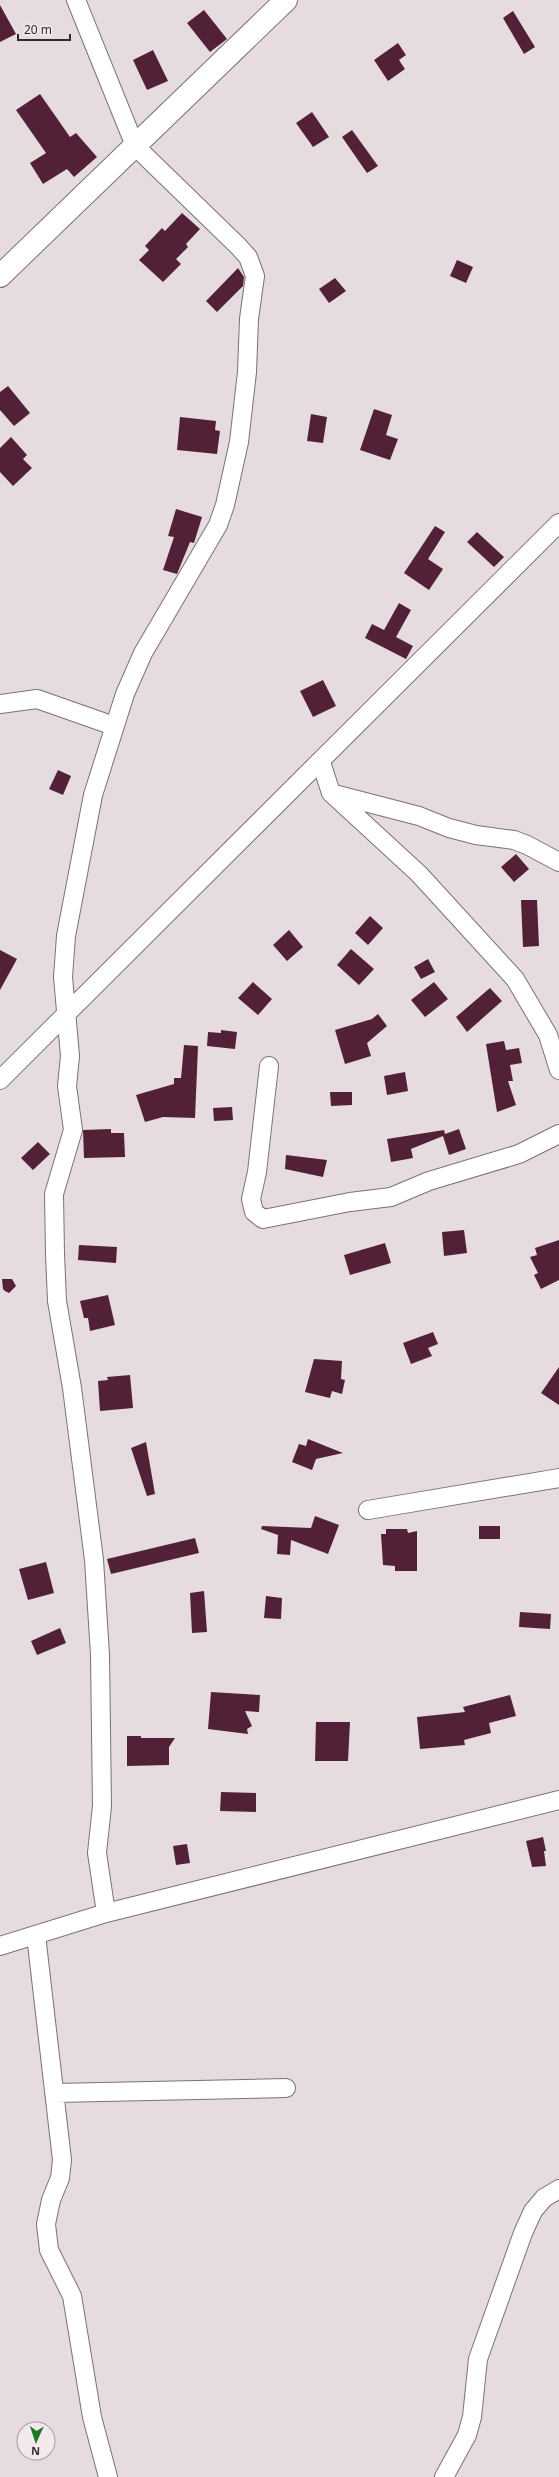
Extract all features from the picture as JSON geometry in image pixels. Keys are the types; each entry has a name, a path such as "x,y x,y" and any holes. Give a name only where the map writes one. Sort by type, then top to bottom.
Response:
{"street":[{"path":"76,0 135,146 238,246 248,257 255,276 249,319 247,372 239,442 225,505 218,525 143,653 125,694 92,795 66,936 63,977 65,1015 69,1037 67,1086 73,1130 54,1194 57,1301 72,1388 94,1560 100,1655 102,1806 97,1853 106,1913"},
{"path":"0,276 286,0"},
{"path":"0,1080 321,762 559,523"},
{"path":"0,704 37,700 114,726"},
{"path":"321,762 331,793 419,874 515,979 548,1035 559,1070"},
{"path":"331,793 419,816 469,834 514,840 527,845 559,862"},
{"path":"269,1066 257,1172 251,1199 254,1212 263,1220 350,1202 391,1197 429,1181 519,1154 559,1134"},
{"path":"368,1510 559,1478"},
{"path":"0,1946 106,1913 559,1800"},
{"path":"36,1935 62,2160 60,2178 51,2200 46,2224 48,2244 49,2250 72,2296 92,2417 108,2477"},
{"path":"55,2093 286,2088"},
{"path":"444,2477 467,2435 472,2417 478,2359 523,2233 537,2207 544,2198 559,2188"}],"building":[{"path":"0,5 16,34 0,42"},
{"path":"204,10 227,39 210,52 187,23"},
{"path":"513,11 535,47 524,54 503,18"},
{"path":"398,43 406,55 399,60 405,69 388,81 374,60"},
{"path":"153,50 168,81 147,90 133,60"},
{"path":"40,94 70,137 76,133 97,157 74,177 67,169 43,184 30,163 46,153 16,110"},
{"path":"312,112 329,137 313,147 296,123"},
{"path":"352,130 378,166 367,173 342,137"},
{"path":"182,213 200,229 186,244 188,247 176,259 181,264 163,282 139,260 149,250 145,246 162,228 165,231"},
{"path":"457,260 473,267 466,283 450,276"},
{"path":"238,268 244,277 243,286 217,312 206,301"},
{"path":"335,278 346,291 329,303 319,289"},
{"path":"8,386 30,413 14,426 0,410 0,392"},
{"path":"374,409 392,415 386,435 398,439 390,460 360,450"},
{"path":"311,414 327,417 323,443 307,441"},
{"path":"180,417 216,421 215,430 220,431 217,454 177,450"},
{"path":"11,437 27,455 23,459 32,468 13,486 0,472 0,448"},
{"path":"176,509 202,517 194,543 190,542 177,574 163,570 174,537 168,536"},
{"path":"435,526 445,532 428,559 443,569 429,590 404,573"},
{"path":"477,532 504,557 494,567 467,542"},
{"path":"399,603 411,610 396,637 413,646 406,659 365,638 372,624 384,630"},
{"path":"323,680 336,706 313,717 300,691"},
{"path":"58,770 71,776 63,795 49,789"},
{"path":"516,854 529,869 514,882 501,867"},
{"path":"521,900 537,900 539,946 523,947"},
{"path":"370,916 383,928 368,945 355,933"},
{"path":"289,930 303,947 287,961 273,945"},
{"path":"351,949 374,969 359,985 337,965"},
{"path":"0,950 17,959 0,990"},
{"path":"428,959 435,972 421,979 414,967"},
{"path":"253,982 272,999 258,1015 238,998"},
{"path":"434,982 448,999 425,1017 411,1000"},
{"path":"490,988 502,1001 467,1032 456,1017"},
{"path":"378,1014 387,1026 367,1043 371,1056 345,1064 335,1030 372,1019"},
{"path":"221,1030 237,1032 235,1049 207,1046 208,1032 221,1033"},
{"path":"504,1041 506,1050 519,1048 522,1063 510,1065 513,1081 508,1081 516,1105 497,1112 486,1044"},
{"path":"184,1045 198,1046 195,1118 163,1117 145,1122 136,1095 174,1084 174,1078 181,1078"},
{"path":"405,1072 408,1091 387,1095 384,1076"},
{"path":"330,1092 352,1092 352,1105 331,1106"},
{"path":"232,1107 233,1120 214,1121 213,1108"},
{"path":"111,1129 111,1133 124,1133 125,1157 84,1158 83,1130"},
{"path":"459,1129 466,1149 449,1155 443,1136 411,1149 413,1158 391,1162 387,1139 444,1130 445,1134"},
{"path":"38,1142 50,1154 33,1170 21,1158"},
{"path":"286,1155 327,1160 323,1177 285,1169"},
{"path":"464,1230 467,1253 444,1256 442,1232"},
{"path":"559,1240 559,1280 541,1289 534,1275 538,1273 530,1257 537,1255 535,1248"},
{"path":"385,1243 391,1263 350,1275 344,1255"},
{"path":"79,1245 117,1247 116,1263 78,1260"},
{"path":"2,1279 12,1279 16,1286 9,1293 3,1289"},
{"path":"108,1295 115,1325 90,1331 88,1318 84,1318 80,1301"},
{"path":"433,1332 438,1344 428,1348 432,1356 411,1364 403,1343"},
{"path":"314,1359 342,1361 341,1379 345,1380 342,1394 332,1391 330,1398 305,1392"},
{"path":"559,1367 559,1405 541,1393"},
{"path":"130,1375 133,1408 100,1411 98,1381 108,1380 107,1377"},
{"path":"308,1439 343,1453 316,1459 312,1470 292,1462 299,1444 306,1446"},
{"path":"146,1442 155,1494 147,1496 131,1448"},
{"path":"315,1516 339,1525 328,1554 291,1540 290,1555 277,1554 278,1535 261,1529 262,1526 311,1528"},
{"path":"479,1526 500,1526 500,1539 479,1539"},
{"path":"386,1529 407,1529 408,1533 417,1531 417,1571 395,1571 395,1566 383,1565 381,1534 386,1534"},
{"path":"195,1538 199,1553 111,1574 107,1559"},
{"path":"46,1562 54,1593 28,1600 19,1569"},
{"path":"204,1591 207,1632 192,1633 190,1593"},
{"path":"266,1596 282,1598 281,1619 264,1618"},
{"path":"520,1612 551,1614 550,1629 519,1627"},
{"path":"60,1628 66,1643 37,1655 31,1641"},
{"path":"211,1692 260,1695 259,1712 245,1711 252,1726 247,1729 248,1734 208,1729"},
{"path":"510,1695 516,1716 489,1723 491,1733 464,1740 465,1745 420,1749 417,1717 465,1712 463,1707"},
{"path":"316,1722 350,1722 348,1761 315,1761"},
{"path":"127,1736 141,1736 141,1738 175,1738 169,1747 169,1765 127,1766"},
{"path":"221,1792 256,1793 256,1812 220,1811"},
{"path":"543,1837 546,1851 544,1851 546,1866 532,1867 526,1841"},
{"path":"187,1844 190,1863 176,1865 173,1846"}]}
